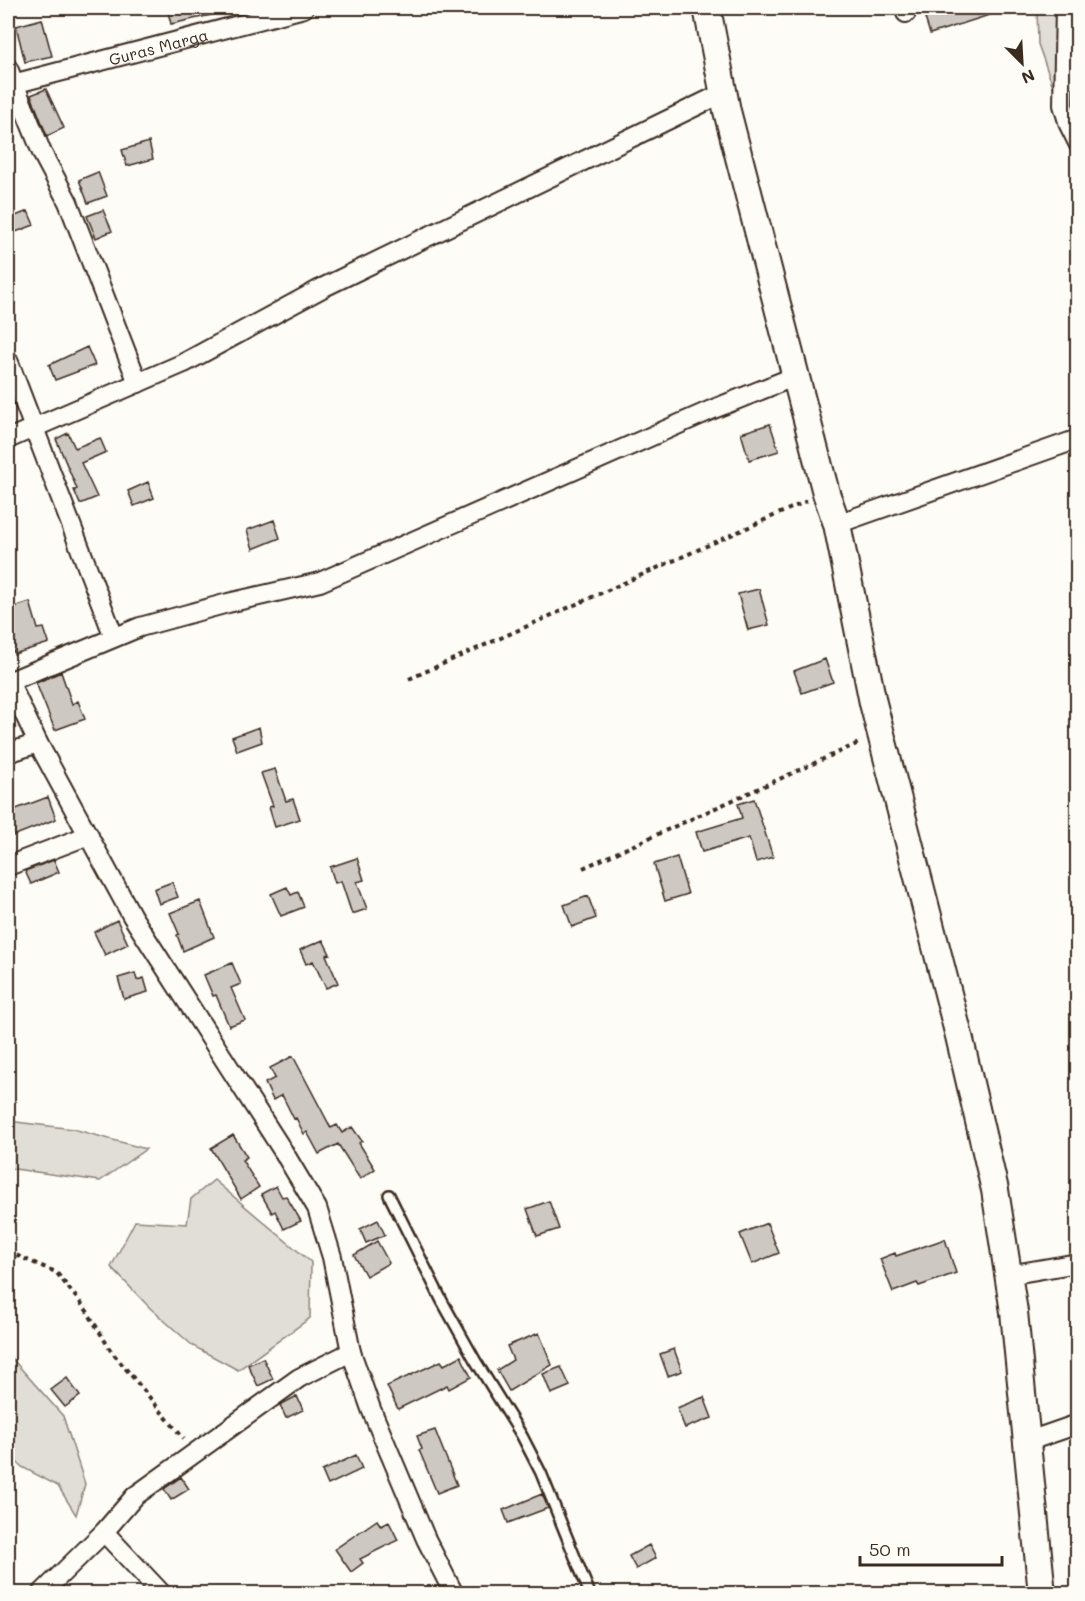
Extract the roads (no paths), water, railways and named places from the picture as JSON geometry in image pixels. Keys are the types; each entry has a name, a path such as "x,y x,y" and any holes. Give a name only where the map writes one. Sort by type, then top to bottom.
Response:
{"main road":[{"path":"707,8 723,93 826,493 837,524 881,733 995,1190 1008,1275 1042,1593"}],"street":[{"name":"Guras Marga","path":"10,76 304,8"},
{"path":"1065,8 1063,105 1077,143"},
{"path":"10,76 42,153 68,202 138,383"},
{"path":"8,439 184,363 324,287 723,93"},
{"path":"8,360 114,637"},
{"path":"454,1593 426,1539 371,1409 351,1352 332,1257 317,1208 277,1141 132,916 38,743 8,681 140,627 320,582 711,410 796,376"},
{"path":"837,524 1077,439"},
{"path":"8,753 38,743"},
{"path":"8,866 89,835"},
{"path":"1008,1275 1077,1263"},
{"path":"41,1593 104,1532 135,1496 299,1378 351,1352"},
{"path":"1026,1442 1077,1424"},
{"path":"104,1532 162,1593"}],"lane":[{"path":"389,1195 442,1301 522,1436 541,1473 590,1593"}]}
